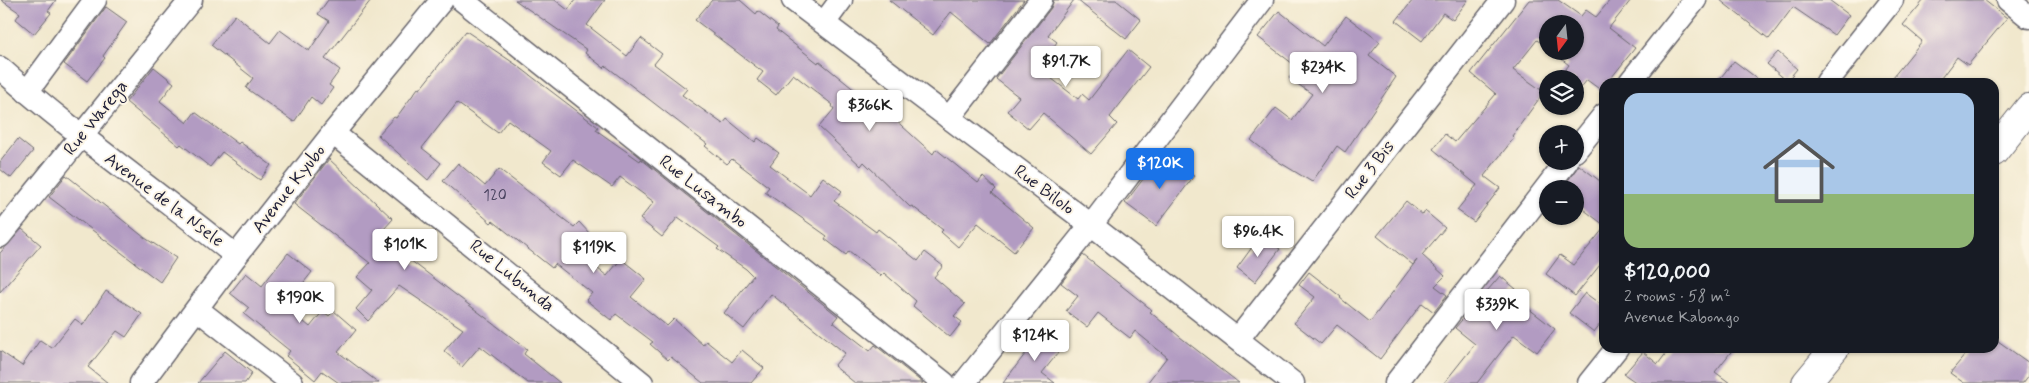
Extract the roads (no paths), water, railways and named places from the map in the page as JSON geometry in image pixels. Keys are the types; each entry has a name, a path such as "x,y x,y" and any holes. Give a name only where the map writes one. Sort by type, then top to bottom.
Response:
{"street":[{"path":"27,92 95,0"},
{"name":"Rue Warega","path":"0,236 191,0"},
{"name":"Avenue Kyubo","path":"141,383 236,256 333,133 442,0"},
{"name":"Rue Lusambo","path":"462,0 944,383"},
{"name":"Rue Bilolo","path":"793,0 1091,225 1293,383"},
{"path":"824,23 840,0"},
{"path":"949,118 1041,0"},
{"path":"964,383 1091,225 1262,0"},
{"name":"Rue 3 Bis","path":"1238,339 1503,0"},
{"path":"1633,78 1695,0"},
{"path":"1830,78 1892,0"},
{"path":"2008,0 2029,18"},
{"name":"Avenue de la Nsele","path":"0,68 82,137 188,217 236,256"},
{"path":"1999,146 2029,108"},
{"path":"1584,140 1599,121"},
{"name":"Rue Lubunda","path":"333,133 642,383"},
{"path":"1396,383 1560,170"},
{"path":"197,309 292,383"},
{"path":"1589,383 1613,353"},
{"path":"1806,383 1831,353"}]}
